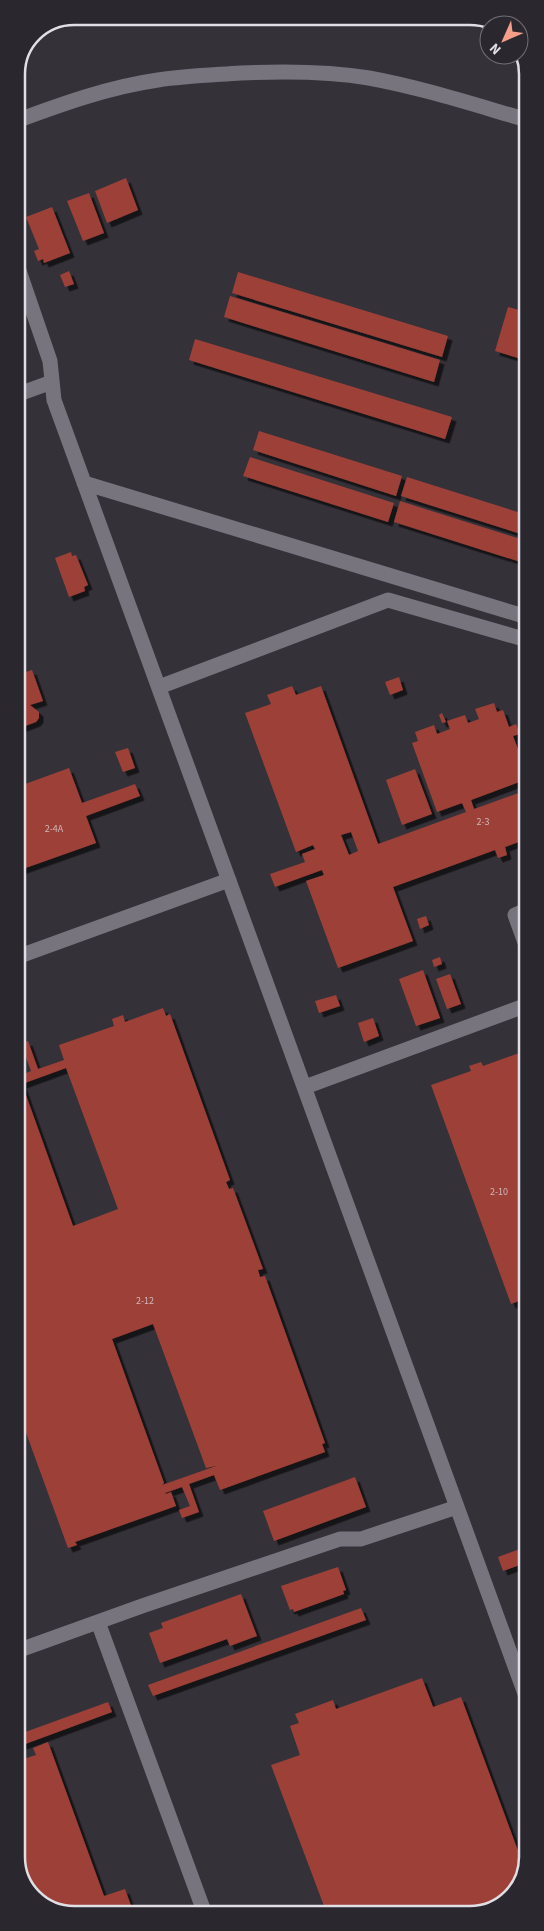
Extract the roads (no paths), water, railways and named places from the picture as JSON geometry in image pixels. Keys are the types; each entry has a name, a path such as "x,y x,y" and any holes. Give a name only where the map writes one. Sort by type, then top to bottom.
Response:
{"lane":[{"path":"25,118 68,102 114,89 158,80 296,71 368,78 419,88 519,118"},
{"path":"25,288 50,361 54,400 519,1677"},
{"path":"25,392 52,382"},
{"path":"84,483 519,615"},
{"path":"159,687 388,600 519,638"},
{"path":"25,954 229,880"},
{"path":"519,913 515,915 519,926"},
{"path":"305,1087 519,1008"},
{"path":"25,1648 340,1538 361,1539 457,1507"},
{"path":"98,1622 202,1906"}]}
